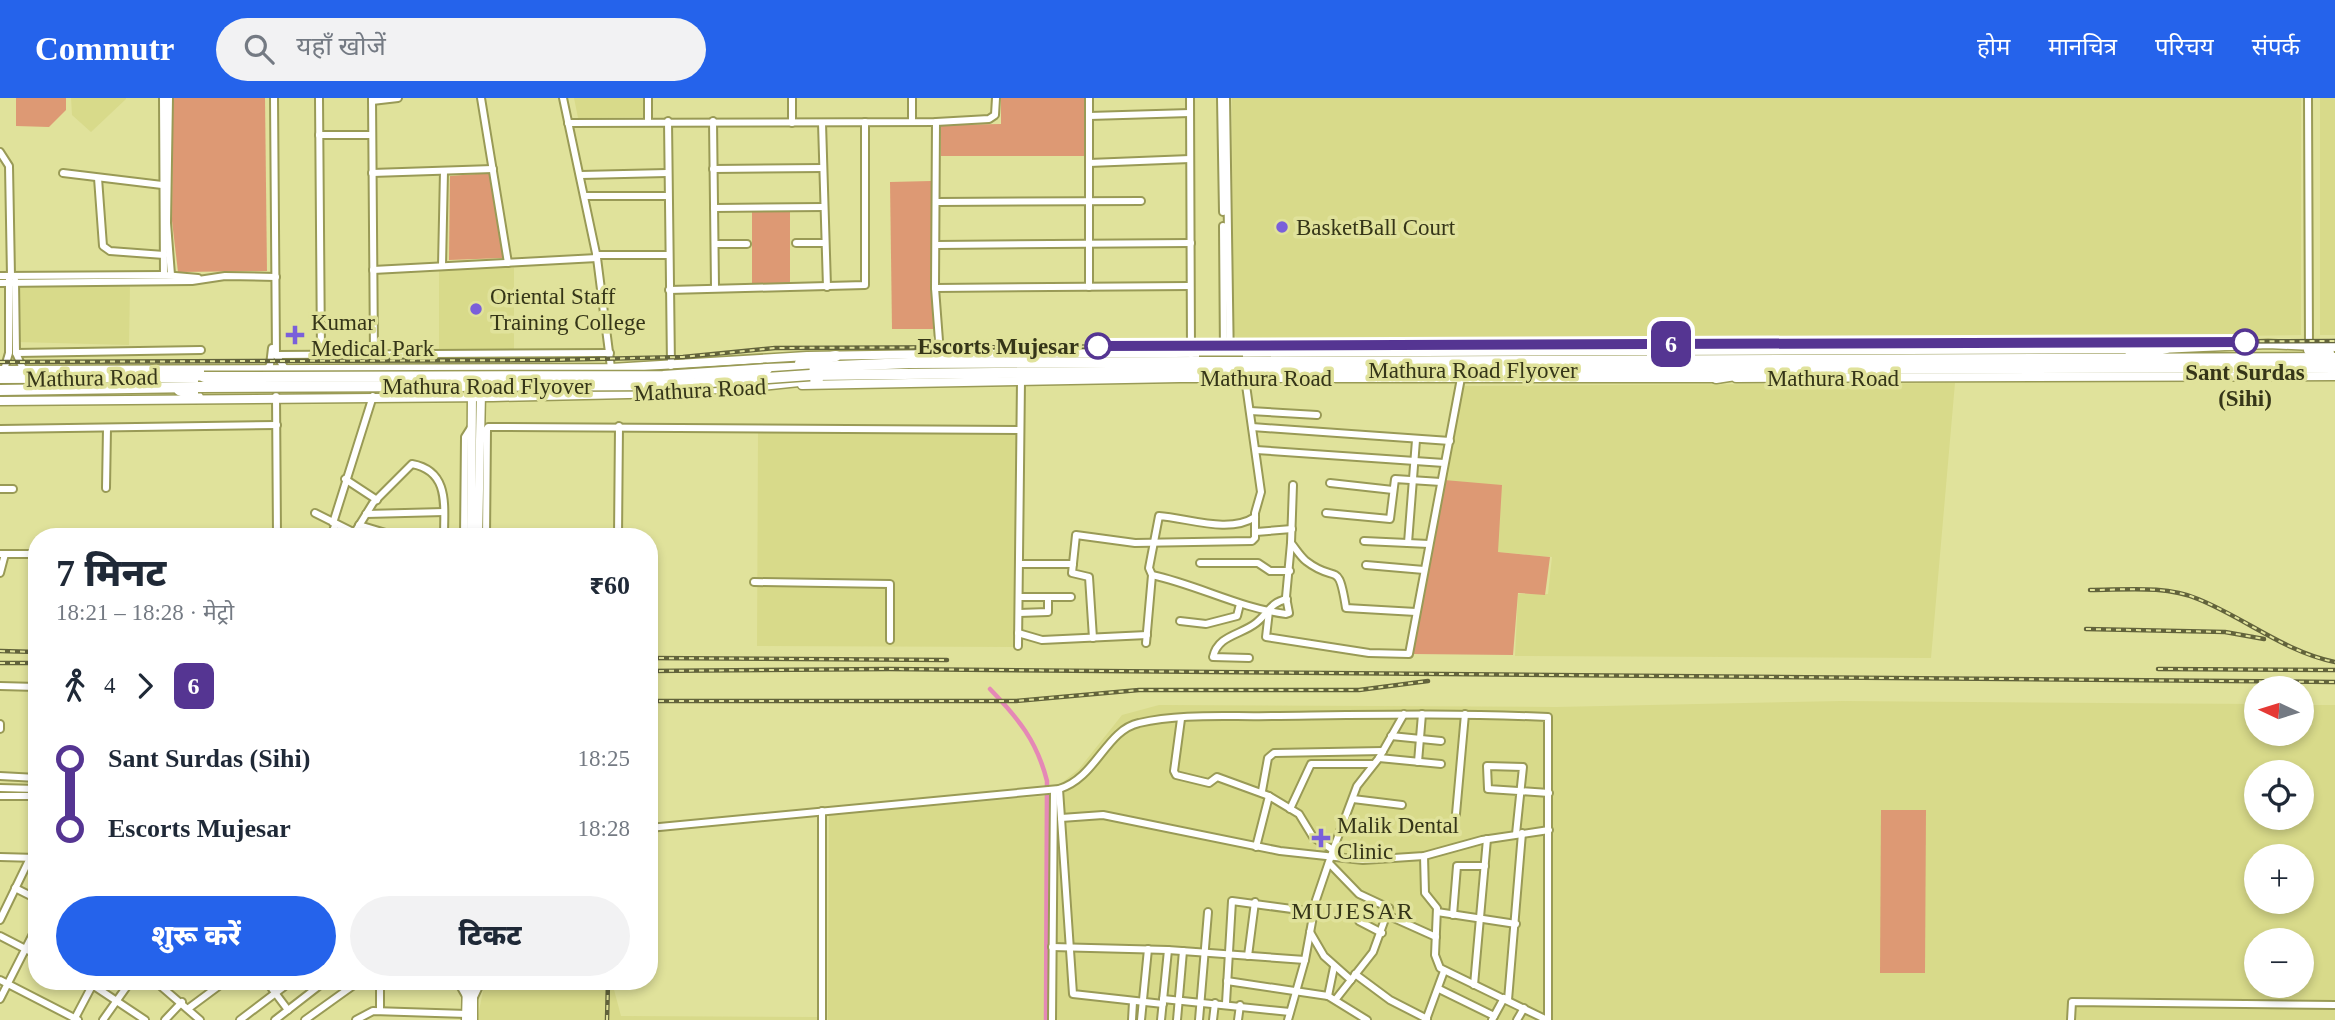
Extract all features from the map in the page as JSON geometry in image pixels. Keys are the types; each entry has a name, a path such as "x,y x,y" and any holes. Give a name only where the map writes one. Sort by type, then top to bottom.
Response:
{"highway":[{"path":"2110,350 2121,359 2166,348"},
{"path":"2309,351 2335,356"},
{"name":"Mathura Road","path":"2121,359 2309,351"},
{"path":"783,368 836,356"},
{"path":"912,356 974,363"},
{"name":"Mathura Road Flyover","path":"172,388 198,392 668,385 839,374 2121,359"},
{"name":"Mathura Road","path":"783,368 974,363"},
{"name":"Mathura Road Flyover","path":"974,363 1766,369"},
{"name":"Mathura Road","path":"1766,369 2335,367"},
{"name":"Mathura Road Flyover","path":"184,377 202,374 663,376 783,368"},
{"path":"1716,378 1766,369"},
{"name":"Mathura Road","path":"1,373 184,377"},
{"path":"761,385 839,374"},
{"name":"Mathura Road","path":"0,390 172,388"}],"main road":[{"name":"Mathura Road","path":"1,373 24,371 202,374 267,369 611,368 836,356 940,354 1227,355 2166,348 2309,351 2335,347"},
{"path":"446,369 456,380 456,386 447,397"},
{"path":"472,425 476,369"},
{"path":"504,369 499,373 496,385 504,397"},
{"name":"Mathura Road","path":"0,401 198,392 276,396 504,397 672,393 761,385 1020,380 2335,376"},
{"path":"460,397 468,409 476,450 478,528"},
{"path":"472,528 480,412 476,397"},
{"path":"480,412 493,397"},
{"path":"469,990 470,1017"},
{"path":"470,997 471,990"}],"street":[{"path":"163,98 162,185 164,255 168,275"},
{"path":"168,275 169,98"},
{"path":"272,98 276,355 286,370"},
{"path":"319,98 321,355"},
{"path":"374,355 372,99 398,98"},
{"path":"481,98 508,263"},
{"path":"564,98 596,257 611,368"},
{"path":"648,98 648,121"},
{"path":"792,98 792,123"},
{"path":"912,98 912,122"},
{"path":"568,123 936,122 993,118 996,98"},
{"path":"1089,98 1089,287"},
{"path":"1190,98 1191,354"},
{"path":"1224,98 1227,378"},
{"path":"2308,98 2309,351"},
{"path":"1089,116 1190,113"},
{"path":"668,121 671,366"},
{"path":"713,121 715,287"},
{"path":"668,290 863,286 866,282 865,122"},
{"path":"936,122 935,288 940,354"},
{"path":"822,123 827,286"},
{"path":"319,135 372,135"},
{"path":"0,152 9,166 16,353 24,371"},
{"path":"1089,163 1190,159"},
{"path":"713,169 823,168"},
{"path":"372,173 493,169"},
{"path":"442,267 444,171"},
{"path":"63,173 162,185"},
{"path":"581,175 667,173"},
{"path":"98,178 103,246 110,251 164,255"},
{"path":"585,196 667,195"},
{"path":"937,202 1141,201"},
{"path":"714,208 824,207"},
{"path":"796,243 825,243"},
{"path":"936,245 1191,243"},
{"path":"715,244 747,244"},
{"path":"373,270 668,255"},
{"path":"0,283 12,278 168,275 198,278 274,277"},
{"path":"0,276 192,281 198,278"},
{"path":"267,369 272,355 274,277"},
{"path":"1,373 9,354 12,278"},
{"path":"935,288 1190,286"},
{"path":"16,353 201,349"},
{"path":"276,355 610,353"},
{"path":"1093,638 1089,577 1072,574 1076,535 1135,543 1252,541 1256,532 1255,517 1261,492 1245,378"},
{"path":"1267,611 1266,637 1369,653 1409,654 1461,378"},
{"path":"1018,646 1020,380"},
{"path":"276,396 277,528"},
{"path":"333,528 345,479 373,396"},
{"path":"1250,411 1317,415"},
{"path":"0,429 276,425"},
{"path":"464,528 465,437 472,425"},
{"path":"618,528 620,426"},
{"path":"487,427 1020,429"},
{"path":"476,450 487,427"},
{"path":"486,528 487,427"},
{"path":"1252,427 1450,441"},
{"path":"106,488 107,428"},
{"path":"1408,543 1416,440"},
{"path":"1256,450 1444,463"},
{"path":"366,528 359,526 366,514 414,464 438,477 444,528"},
{"path":"345,479 377,500"},
{"path":"1326,513 1391,519 1395,479 1441,482"},
{"path":"1330,483 1393,490"},
{"path":"1152,575 1182,582 1240,604 1288,614 1293,485"},
{"path":"0,489 13,489"},
{"path":"366,514 444,512"},
{"path":"315,513 343,528"},
{"path":"1146,643 1152,575 1149,568 1159,516 1213,523 1244,522 1255,517"},
{"path":"1256,532 1292,529"},
{"path":"1364,541 1429,544"},
{"path":"1291,543 1306,561 1339,577 1344,585 1347,609 1416,612"},
{"path":"0,573 2,554 28,554"},
{"path":"1200,563 1258,564 1268,570 1290,571"},
{"path":"1019,564 1073,564"},
{"path":"1366,565 1424,570"},
{"path":"754,582 890,584 890,640"},
{"path":"1019,597 1070,597"},
{"path":"1019,613 1048,612 1048,597"},
{"path":"1249,657 1213,657 1220,643 1253,625 1274,602 1287,599"},
{"path":"1180,621 1213,623 1237,616 1240,604"},
{"path":"1018,633 1042,640 1147,635"},
{"path":"0,686 28,687"},
{"path":"1418,762 1423,713"},
{"path":"658,827 1055,790 1085,775 1130,726 1181,719 1423,713 1548,717 1547,1020 1444,971 1436,959 1437,912 1425,893 1424,856"},
{"path":"1457,814 1465,713"},
{"path":"1288,1020 1306,960 1314,912 1331,856 1359,782 1383,751 1404,714"},
{"path":"1181,719 1174,771 1176,775 1209,783 1217,777 1262,791 1302,817 1313,838 1331,856 1359,894 1388,907 1382,933 1373,952 1336,999"},
{"path":"1391,736 1441,741"},
{"path":"1262,791 1268,758 1274,752 1383,751"},
{"path":"1378,758 1441,764"},
{"path":"1290,809 1311,764 1373,764"},
{"path":"1439,989 1493,1018 1506,999 1516,924 1519,834 1521,792 1522,766 1487,766 1486,789 1521,792 1549,793"},
{"path":"0,776 28,778"},
{"path":"0,788 28,789"},
{"path":"1055,790 1062,818 1074,996 1133,1002 1179,1000 1226,1003 1290,1012"},
{"path":"1052,1020 1055,790"},
{"path":"0,796 28,796"},
{"path":"1256,846 1269,796"},
{"path":"1353,799 1402,805"},
{"path":"822,811 822,1020"},
{"path":"1062,818 1103,815 1256,846 1363,860 1424,856 1487,839 1549,830"},
{"path":"1474,985 1487,839"},
{"path":"0,857 28,858"},
{"path":"0,920 28,866"},
{"path":"1453,915 1457,866 1485,866"},
{"path":"15,888 28,894"},
{"path":"1226,1003 1232,902 1255,902 1314,912"},
{"path":"1248,956 1255,902"},
{"path":"1199,1020 1208,912"},
{"path":"1437,912 1516,924"},
{"path":"1387,915 1436,937"},
{"path":"1359,921 1382,933"},
{"path":"1310,932 1334,967 1427,1019 1444,971"},
{"path":"0,936 28,950"},
{"path":"0,999 28,943"},
{"path":"1052,947 1168,950 1306,960"},
{"path":"1141,1020 1148,949"},
{"path":"1161,1020 1168,950"},
{"path":"1177,1020 1183,951"},
{"path":"1328,996 1334,967"},
{"path":"0,980 75,1020 88,990"},
{"path":"1227,981 1297,989 1328,996 1367,1020"},
{"path":"102,990 145,1020"},
{"path":"103,1020 124,990"},
{"path":"167,990 200,1020"},
{"path":"189,1008 213,990"},
{"path":"273,990 288,1010"},
{"path":"240,1020 279,990"},
{"path":"275,1020 314,990"},
{"path":"305,1020 347,990"},
{"path":"380,990 380,1011"},
{"path":"464,990 470,997 475,990"},
{"path":"165,1020 182,1002"},
{"path":"1132,1020 1133,1002"},
{"path":"2071,1020 2072,1002 2335,1004"},
{"path":"1213,1020 1215,1003"},
{"path":"1238,1020 1240,1005"},
{"path":"1517,1020 1524,1008"},
{"path":"356,1020 368,1013 380,1011 470,1017"}],"shaded area":[{"path":"16,98 66,98 66,110 49,127 16,126"},
{"path":"71,98 126,99 91,132 72,115"},
{"path":"173,98 265,98 267,271 178,272 172,221"},
{"path":"574,98 646,98 646,117 578,118"},
{"path":"1001,98 1085,98 1085,156 941,156 941,125 1001,124"},
{"path":"1232,98 2301,98 2301,335 1992,339 1747,337 1238,340 1233,333"},
{"path":"2320,98 2335,98 2335,335 2320,335"},
{"path":"489,173 503,258 449,260 450,176"},
{"path":"931,181 933,329 892,329 890,182"},
{"path":"752,210 790,210 790,283 752,284"},
{"name":"Oriental Staff Training College","path":"514,268 514,350 439,350 439,269"},
{"path":"19,284 130,287 129,345 18,342"},
{"path":"1955,383 1931,658 1515,656 1518,594 1548,594 1552,557 1498,552 1444,480 1462,386"},
{"path":"758,431 1017,435 1014,647 757,646"},
{"path":"1444,480 1502,485 1498,552 1550,557 1545,595 1518,593 1513,655 1413,654"},
{"path":"1842,701 2244,704 2244,746 2314,746 2314,705 2335,705 2335,1020 828,1020 829,815 1045,796 1079,769 1122,715 1159,705 1556,707"},
{"path":"1881,810 1926,810 1925,973 1880,973"},
{"path":"483,990 614,990 621,1016 818,1017 818,1020 477,1020"}],"waterway":[{"path":"990,689 1032,742 1047,781 1046,1020"}],"railway":[{"path":"0,362 548,360 683,357 775,348 2335,341"},
{"path":"2090,590 2145,589 2185,595 2215,607 2299,651 2335,662"},
{"path":"2086,629 2225,632 2264,639"},
{"path":"0,651 28,652"},
{"path":"658,658 947,660"},
{"path":"0,663 28,663"},
{"path":"658,671 889,669 2335,682"},
{"path":"2158,669 2335,670"},
{"path":"658,701 1016,701 1139,690 1359,690 1428,681"},
{"path":"607,1020 608,990"}],"metro line":[{"name":"6","path":"1098,346 2245,342"}],"place":[{"name":"BasketBall Court","path":"1282,227"},
{"name":"Oriental Staff Training College","path":"476,309"},
{"name":"Kumar Medical Park","path":"295,335"},
{"name":"Sant Surdas (Sihi)","path":"2245,342"},
{"name":"Escorts Mujesar","path":"1098,346"},
{"name":"Malik Dental Clinic","path":"1321,838"}],"district":[{"name":"MUJESAR","path":"1353,911"}]}
